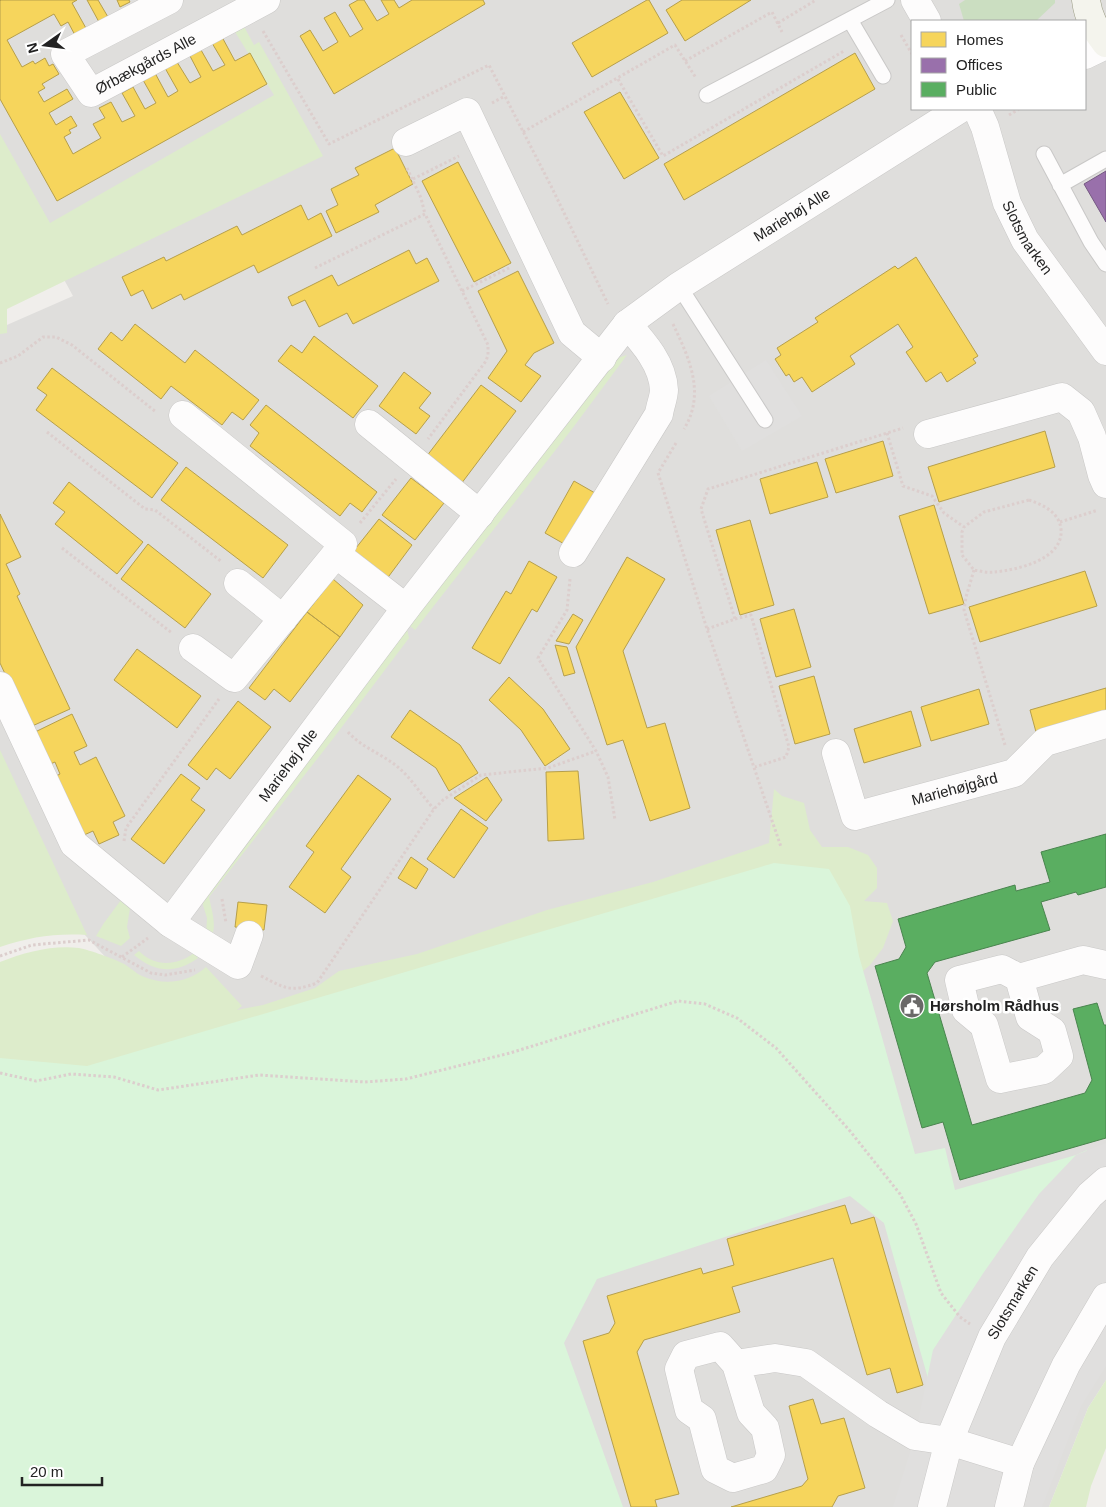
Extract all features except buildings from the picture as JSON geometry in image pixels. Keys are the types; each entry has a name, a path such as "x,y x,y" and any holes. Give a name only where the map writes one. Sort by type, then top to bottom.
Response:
{"main road":[{"path":"1083,11 1106,44"}],"street":[{"name":"Ørbækgårds Alle","path":"169,0 66,54 91,93 266,0"},
{"path":"915,0 926,20"},
{"path":"1086,54 1106,44"},
{"name":"Mariehøj Alle","path":"170,923 406,608 627,324 679,286 958,110"},
{"path":"406,142 467,112 572,333 602,358"},
{"name":"Slotsmarken","path":"981,118 1007,203 1026,240 1106,351"},
{"path":"573,553 659,414 664,390 660,370 645,345 627,324"},
{"path":"928,434 1062,397 1081,412 1092,437 1106,484"},
{"path":"183,415 406,608"},
{"path":"369,424 480,514"},
{"path":"193,648 234,678 339,549"},
{"path":"238,583 283,619"},
{"path":"0,686 74,844 170,923 226,958 249,935"},
{"name":"Mariehøjgård","path":"836,753 855,816 1014,774 1045,742 1106,724"},
{"path":"1019,978 1083,960 1106,965"},
{"name":"Slotsmarken","path":"932,1507 949,1441 992,1338 1040,1257 1090,1195 1106,1181"},
{"path":"1009,1507 1020,1463 1066,1365 1106,1297"},
{"path":"720,1346 736,1364 751,1413 765,1428 771,1455 764,1469 733,1478 715,1469 702,1419 689,1410 679,1369 686,1355 720,1346"},
{"path":"736,1364 775,1358 806,1363 878,1414 915,1436 949,1441 1020,1463"}],"lane":[{"path":"708,95 887,0"},
{"path":"850,20 883,76"},
{"path":"1044,154 1091,242 1106,264"},
{"path":"1060,185 1106,159"},
{"path":"679,286 765,420"}],"path":[{"path":"778,23 816,0"},
{"path":"685,61 772,12 792,51"},
{"path":"523,132 675,46 708,95 722,121"},
{"path":"981,118 1015,110"},
{"path":"339,549 412,459 486,361 488,355 486,339 425,214 421,198 400,152 406,142"},
{"path":"413,179 482,145"},
{"path":"315,268 425,214"},
{"path":"462,291 535,256"},
{"path":"645,345 694,310"},
{"path":"672,324 688,354 695,388 692,416 682,432"},
{"path":"0,363 18,356 42,337 56,337 72,346 165,420 183,415"},
{"path":"735,619 701,509 708,489 902,428 928,434"},
{"path":"47,432 145,509 155,510 236,573 238,583"},
{"path":"887,433 903,486 932,496 944,513 964,527"},
{"path":"678,440 658,473 707,629 781,847"},
{"path":"1029,500 1046,506 1060,522 1062,538 1054,552 1029,566 992,572 974,570 962,555 962,532 964,527 984,512 1029,500"},
{"path":"1060,522 1106,508"},
{"path":"62,548 193,648"},
{"path":"573,553 566,610 538,658 596,751 608,777 615,820"},
{"path":"974,570 964,610 1014,774"},
{"path":"707,629 751,615 789,748 786,757 755,767"},
{"path":"124,841 126,828 234,678"},
{"path":"342,740 348,732 363,745 396,766 405,773 434,809"},
{"path":"0,956 32,945 89,940 142,969 165,975 198,970 226,958 286,988 302,988 317,983 434,809 443,800 481,775 548,768 596,751"},
{"path":"222,897 226,925 226,958"},
{"path":"0,1073 36,1080 71,1074 114,1076 158,1090 259,1075 365,1082 406,1079 510,1053 678,1001 705,1004 737,1018 776,1048 850,1131 900,1194 916,1224 941,1293 960,1317 992,1338"}],"shaded area":[{"path":"0,0 1106,0 1106,1380 1088,1408 1049,1507 602,1507 507,1389 71,920 0,777 0,328 73,296 0,162"},
{"path":"766,360 802,416 742,451 709,396"},
{"path":"1106,1143 1106,1366 1081,1406 1042,1507 893,1507 915,1436 933,1350 984,1272 1039,1194 1076,1155"}],"green space":[{"path":"965,0 1055,0 1055,3 1037,20 964,20 959,4"},
{"path":"241,21 254,45 259,42 323,156 7,309 7,333 0,334 0,134 50,223 274,95 232,27"},
{"path":"627,355 572,429 415,630 410,626 434,594 617,358"},
{"path":"407,629 409,638 209,897 214,923 211,940 206,935 207,918 202,902"},
{"path":"0,750 87,935 43,936 0,947"},
{"path":"774,789 782,796 804,803 810,830 822,847 848,847 868,855 877,868 877,888 864,901 887,903 893,921 883,948 870,965 856,977 404,1073 0,1067 0,962 10,958 49,948 79,948 125,964 142,976 167,982 192,977 206,967 242,1006 237,1010 263,1005 315,988 339,971 417,954 547,910 653,882 769,843"},
{"path":"774,863 829,869 850,906 859,956 915,1154 945,1148 955,1190 1076,1155 1087,1150 931,1389 884,1223 850,1196 597,1279 564,1343 623,1507 0,1507 0,1058 87,1066"},
{"path":"121,900 130,908 127,927 130,938 121,946 96,936"},
{"path":"139,951 152,960 166,963 180,960 194,953 198,958 181,967 166,969 158,968 142,961 134,955"},
{"path":"1106,1380 1106,1448 1091,1486 1086,1507 1049,1507 1088,1408"}],"place":[{"name":"Hørsholm Rådhus","path":"912,1006"}]}
